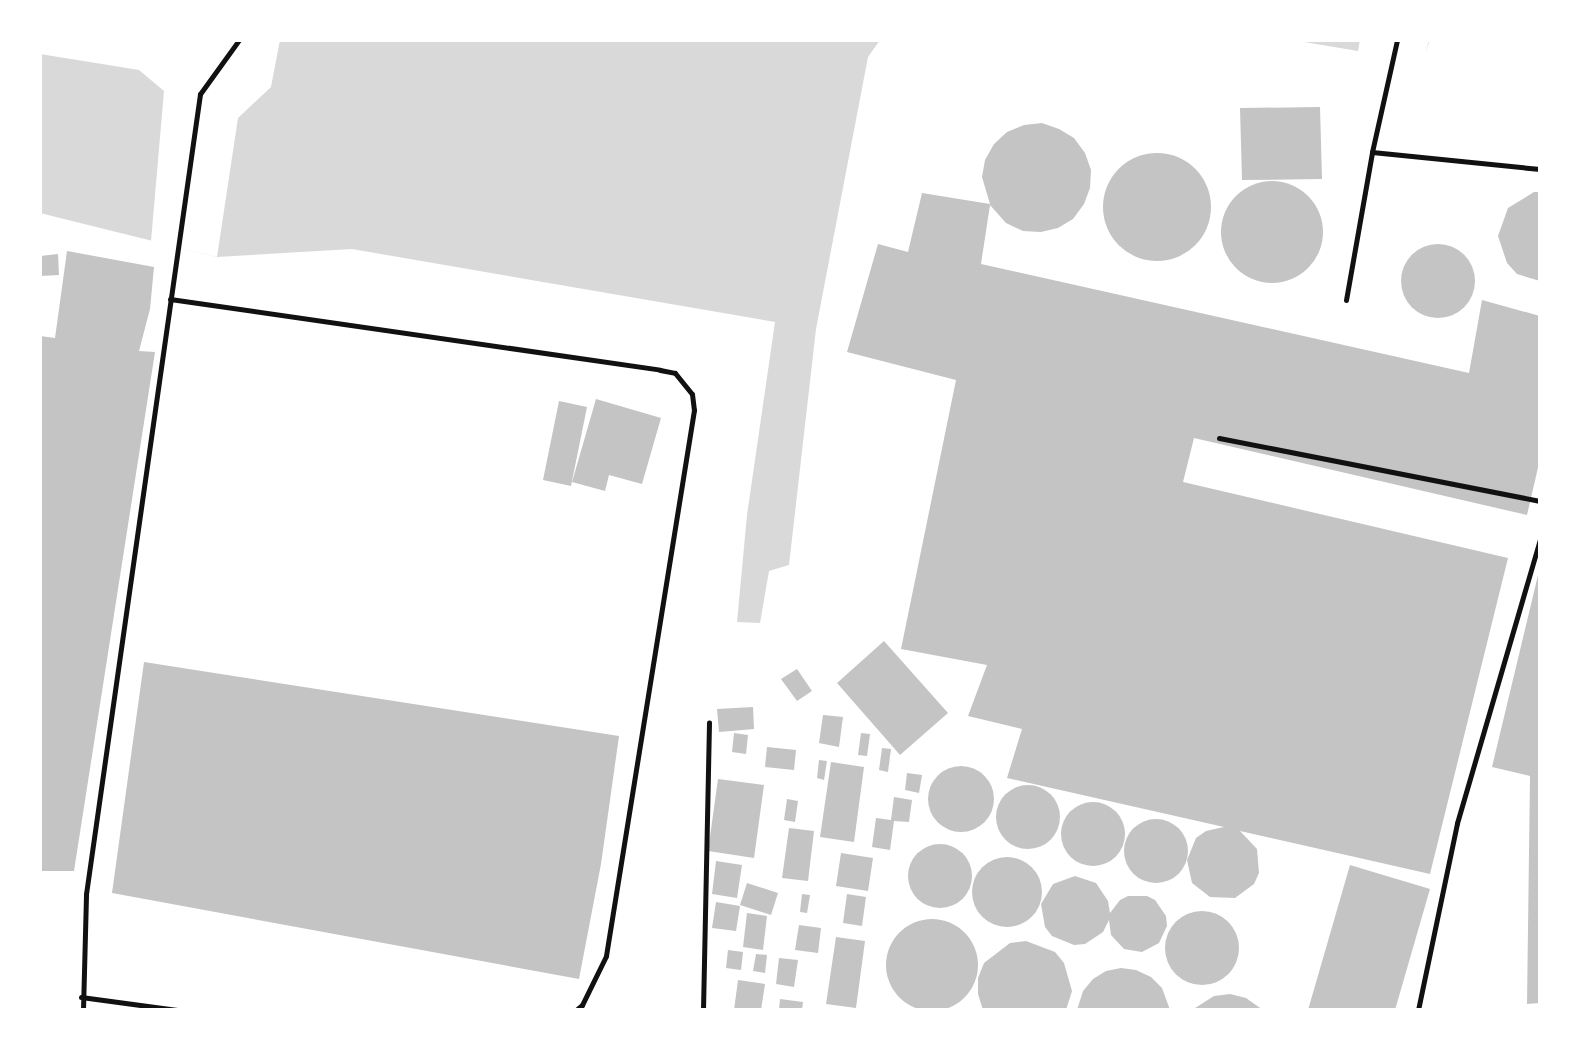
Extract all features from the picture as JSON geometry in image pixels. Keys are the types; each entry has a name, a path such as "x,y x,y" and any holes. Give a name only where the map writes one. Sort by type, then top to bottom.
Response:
{"lane":[{"path":"83,1010 81,997 86,894 200,94 239,40"},
{"path":"1346,300 1372,152 1397,40"},
{"path":"1372,152 1540,169"},
{"path":"170,299 660,370 675,373 692,394 694,410 606,956 582,1004 576,1010"},
{"path":"1219,438 1540,501"},
{"path":"1418,1010 1457,823 1540,540"},
{"path":"81,997 177,1010"}],"path":[{"path":"703,1010 709,723"}],"shaded area":[{"path":"40,40 880,40 868,57 816,329 789,565 769,571 760,623 737,622 747,515 775,322 352,249 217,257 40,213"},
{"path":"1292,40 1430,40 1426,51 1358,51"}],"pier":[{"path":"40,40 280,40 271,87 238,118 217,257 151,241 164,91 139,70 40,54"},
{"path":"1360,40 1429,40 1426,51 1358,51"}],"building":[{"path":"1320,107 1322,179 1242,180 1240,108"},
{"path":"1042,123 1074,138 1085,153 1091,170 1090,188 1084,204 1073,219 1058,228 1041,232 1023,231 1006,223 990,205 981,264 1469,373 1482,300 1540,316 1540,459 1527,515 1194,438 1183,482 1508,558 1430,874 1240,831 1257,849 1259,873 1254,884 1235,898 1210,897 1192,883 1187,860 1196,838 1206,831 1224,827 1007,778 1022,729 968,716 987,665 901,649 956,380 847,352 878,244 908,252 922,193 990,204 982,177 985,160 994,144 1007,132 1024,125"},
{"path":"1157,153 1178,157 1195,169 1207,186 1211,207 1207,228 1195,245 1178,257 1157,261 1136,257 1119,245 1107,228 1103,207 1107,186 1119,169 1136,157"},
{"path":"1272,181 1292,185 1308,196 1319,212 1323,232 1319,252 1308,268 1292,279 1272,283 1252,279 1236,268 1225,252 1221,232 1225,212 1236,196 1252,185"},
{"path":"1534,192 1540,192 1540,281 1517,274 1507,263 1498,236 1508,208"},
{"path":"1438,244 1452,247 1464,255 1472,267 1475,281 1472,295 1464,307 1452,315 1438,318 1424,315 1412,307 1404,295 1401,281 1404,267 1412,255 1424,247"},
{"path":"67,251 154,267 150,309 139,351 155,352 74,871 40,871 40,336 55,338"},
{"path":"58,254 59,275 40,276 40,256"},
{"path":"596,399 661,418 642,484 609,475 605,491 572,482"},
{"path":"559,401 587,407 571,486 543,480"},
{"path":"1539,571 1540,1003 1527,1004 1530,776 1492,767"},
{"path":"884,641 948,713 900,755 837,683"},
{"path":"144,662 619,736 601,864 579,979 112,893"},
{"path":"797,669 812,691 797,701 781,679"},
{"path":"753,707 754,729 719,732 717,709"},
{"path":"823,715 843,717 839,747 819,743"},
{"path":"734,733 748,735 746,754 732,752"},
{"path":"861,733 870,734 867,756 858,755"},
{"path":"767,747 796,750 794,770 765,767"},
{"path":"882,748 891,749 888,772 879,770"},
{"path":"819,760 827,761 824,780 817,778"},
{"path":"831,762 864,767 854,842 820,837"},
{"path":"954,766 968,766 980,771 989,780 994,799 992,812 985,823 968,832 954,832 942,827 933,818 928,806 928,792 933,780 942,771"},
{"path":"907,773 922,775 919,793 905,790"},
{"path":"718,779 764,785 754,858 708,851"},
{"path":"1028,785 1046,791 1054,799 1060,817 1054,835 1046,843 1028,849 1010,843 1002,835 996,817 1002,799 1010,791"},
{"path":"894,797 912,800 909,822 894,821 890,850 872,847 876,818 891,820"},
{"path":"787,799 798,801 795,822 784,820"},
{"path":"1087,802 1099,802 1116,811 1123,822 1123,846 1116,857 1099,866 1087,866 1075,861 1066,852 1061,840 1061,828 1066,816 1075,807"},
{"path":"1156,819 1168,821 1179,828 1186,839 1186,863 1179,874 1168,881 1156,883 1144,881 1133,874 1126,863 1124,851 1126,839 1133,828 1144,821"},
{"path":"789,828 814,831 808,881 782,878"},
{"path":"940,844 963,853 972,876 963,899 940,908 917,899 908,876 917,853"},
{"path":"841,853 873,858 868,891 836,886"},
{"path":"1007,857 1032,867 1042,892 1032,917 1007,927 982,917 972,892 982,867"},
{"path":"716,861 742,865 737,898 712,894"},
{"path":"1350,865 1430,889 1395,1010 1308,1010"},
{"path":"1075,876 1096,883 1108,901 1110,913 1120,900 1128,896 1147,896 1155,900 1166,916 1167,926 1159,943 1142,952 1124,949 1111,935 1109,920 1103,932 1085,944 1074,945 1052,936 1045,927 1041,904 1053,884"},
{"path":"747,883 778,893 771,915 740,905"},
{"path":"802,894 810,895 807,913 800,912"},
{"path":"847,894 866,897 862,926 843,923"},
{"path":"716,902 740,906 736,931 712,928"},
{"path":"1202,911 1216,914 1228,922 1236,934 1239,948 1236,962 1228,974 1216,982 1202,985 1188,982 1176,974 1168,962 1165,948 1168,934 1176,922 1188,914"},
{"path":"747,913 767,916 763,950 743,947"},
{"path":"932,919 950,922 965,932 975,947 978,965 975,983 965,998 950,1008 932,1011 914,1008 899,998 889,983 886,965 889,947 899,932 914,922"},
{"path":"799,925 821,928 818,953 795,950"},
{"path":"836,937 865,941 856,1008 826,1004"},
{"path":"1026,941 1055,952 1064,963 1072,991 1066,1010 983,1010 978,994 978,978 984,963 1010,943"},
{"path":"728,950 743,952 741,970 726,968"},
{"path":"756,954 767,955 765,973 753,971"},
{"path":"779,958 798,960 794,987 776,984"},
{"path":"1121,968 1136,970 1151,977 1162,988 1170,1010 1077,1010 1083,991 1093,979 1106,971"},
{"path":"738,980 765,984 761,1010 734,1010"},
{"path":"1230,994 1246,998 1263,1010 1192,1010 1214,996"},
{"path":"780,999 803,1002 802,1010 779,1010"}]}
